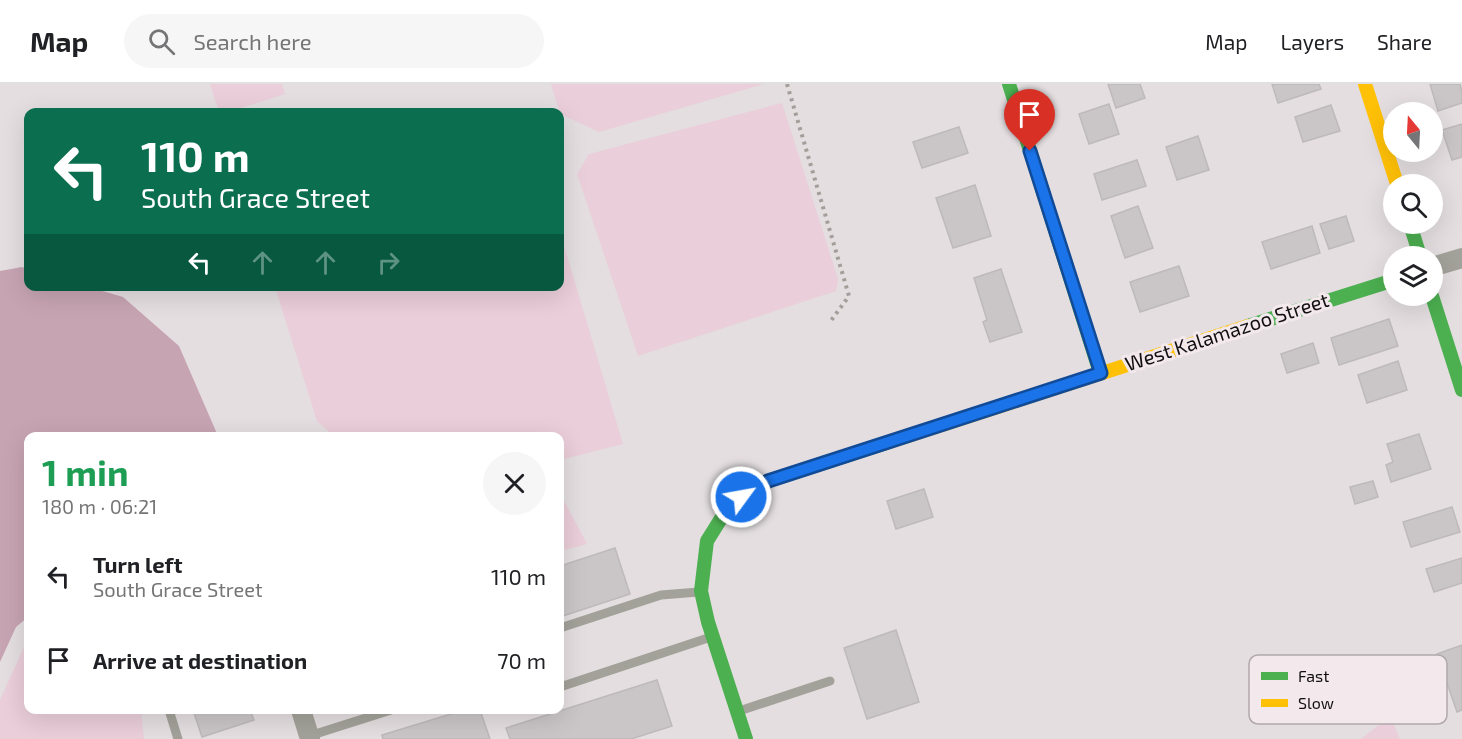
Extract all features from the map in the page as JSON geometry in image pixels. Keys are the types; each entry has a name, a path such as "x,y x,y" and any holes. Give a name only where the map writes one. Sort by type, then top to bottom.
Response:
{"street":[{"path":"1009,84 1101,373"},
{"path":"1365,84 1394,174"},
{"path":"1443,264 1462,258"},
{"name":"West Kalamazoo Street","path":"701,591 707,541 722,517 741,497 768,481 1383,283"},
{"path":"1435,306 1462,390"},
{"path":"701,591 712,636 746,739"},
{"path":"302,714 310,737"}],"lane":[{"path":"564,627 661,595 701,591"},
{"path":"564,686 712,636"},
{"path":"737,711 830,681"},
{"path":"170,714 178,739"},
{"path":"310,737 379,714"}],"path":[{"path":"787,84 849,296 830,322"}],"shaded area":[{"path":"210,84 282,84 285,94 241,108 218,108"},
{"path":"551,84 764,84 599,132 564,116 564,108 558,108"},
{"path":"782,103 838,279 836,291 638,356 577,174 589,154"},
{"path":"564,245 623,444 564,459 564,432 329,432 317,421 276,291 564,291"},
{"path":"24,268 24,291 103,291 123,297 179,346 216,432 24,432 24,620 16,627 0,662 0,271"},
{"path":"564,501 587,544 564,550"},
{"path":"24,647 24,714 141,714 144,739 0,739 0,700"},
{"path":"1380,724 1393,724 1400,739 1361,739"}],"building":[{"path":"1108,84 1140,84 1145,98 1116,108"},
{"path":"1272,84 1319,84 1321,89 1278,103"},
{"path":"1430,84 1460,84 1462,103 1443,109 1443,102 1435,102"},
{"path":"1109,104 1119,134 1089,144 1079,114"},
{"path":"1331,105 1340,131 1303,142 1295,117"},
{"path":"1462,124 1462,157 1452,160 1443,130"},
{"path":"959,127 968,153 922,168 913,142"},
{"path":"1198,136 1209,170 1177,180 1166,147"},
{"path":"1137,160 1146,186 1102,200 1094,174"},
{"path":"975,185 991,236 953,248 936,198"},
{"path":"1138,206 1153,248 1125,258 1111,216"},
{"path":"1346,216 1354,241 1329,249 1320,224"},
{"path":"1312,226 1320,253 1271,269 1262,242"},
{"path":"1179,266 1189,296 1140,312 1130,282"},
{"path":"1001,269 1022,332 990,342 983,322 987,320 974,278"},
{"path":"1389,319 1398,346 1339,365 1331,338"},
{"path":"1313,343 1319,363 1287,373 1281,354"},
{"path":"1398,361 1407,390 1367,403 1358,375"},
{"path":"1419,434 1431,469 1391,482 1386,465 1393,462 1387,444"},
{"path":"1373,481 1378,497 1355,504 1350,487"},
{"path":"924,489 933,517 896,529 887,501"},
{"path":"1452,507 1460,532 1411,547 1403,522"},
{"path":"615,548 630,594 564,616 564,565"},
{"path":"1462,558 1462,583 1434,592 1426,569"},
{"path":"896,630 919,702 867,719 844,648"},
{"path":"1462,645 1462,710 1457,712 1447,683 1447,655 1437,654"},
{"path":"657,680 672,726 631,739 510,739 506,728 550,714 564,714 564,710"},
{"path":"194,714 252,714 254,720 202,737"},
{"path":"451,714 481,714 490,739 383,739 382,735"}],"traffic: fast":[{"path":"1009,84 1100,373"},
{"path":"1413,234 1417,246"},
{"path":"1248,326 1383,283"},
{"path":"1435,306 1462,390"},
{"path":"746,739 708,622 701,591 707,541 722,517 741,497 768,481 892,441"}],"traffic: slow":[{"path":"1365,84 1394,174"},
{"path":"892,441 1248,326"}],"route":[{"path":"741,497 768,481 1101,373 1030,151"}]}
